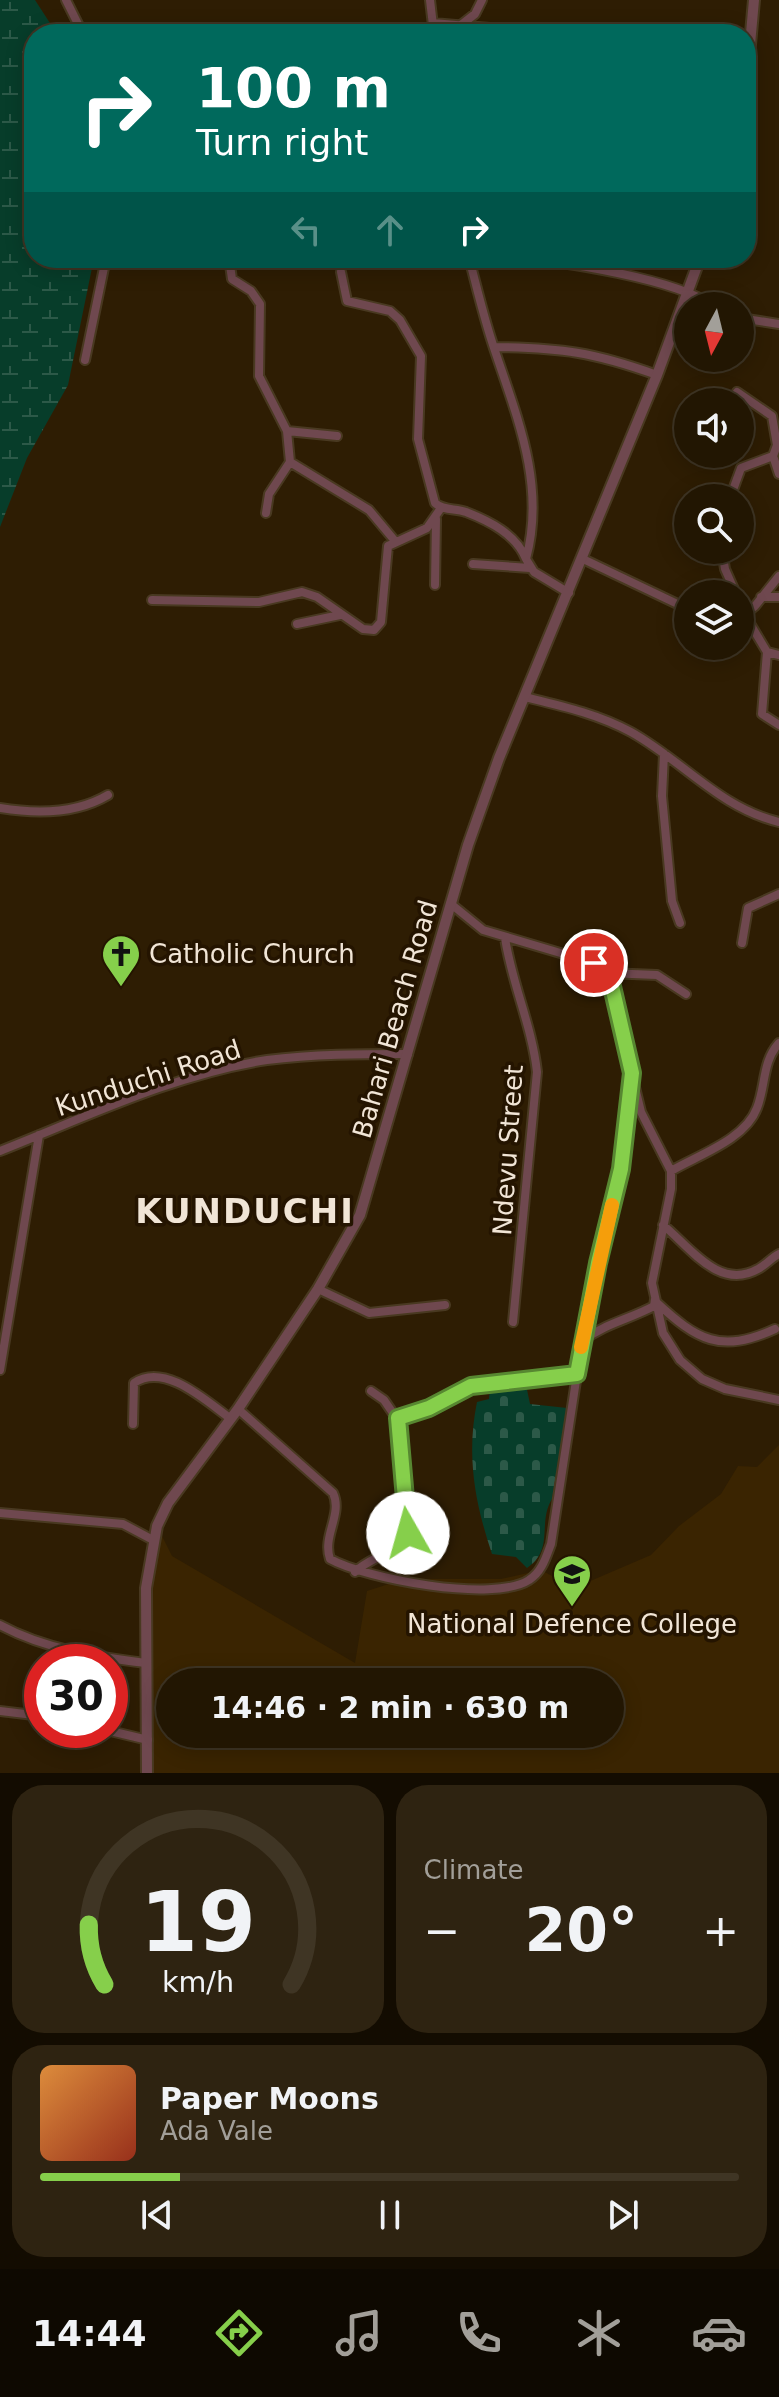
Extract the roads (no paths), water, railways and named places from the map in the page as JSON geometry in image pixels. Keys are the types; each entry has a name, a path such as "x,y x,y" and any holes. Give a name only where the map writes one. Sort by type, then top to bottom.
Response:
{"street":[{"path":"78,24 67,1 81,0"},
{"path":"430,0 433,23 447,24"},
{"path":"462,24 475,14 482,0"},
{"path":"751,24 754,0"},
{"path":"85,360 104,268"},
{"path":"230,268 232,279 251,291 260,304 259,376 287,431 290,462 269,494 266,513"},
{"path":"472,268 494,347 526,441 533,515 526,559"},
{"path":"584,268 688,292"},
{"name":"Bahari Beach Road","path":"688,292 696,268"},
{"path":"341,272 347,301 390,311 400,320 421,356 418,439 431,496 441,508 465,512 508,534 530,568"},
{"path":"754,320 779,324"},
{"name":"Bahari Beach Road","path":"147,1773 146,1588 153,1540 168,1503 234,1414 318,1289 360,1215 468,845 674,329"},
{"path":"494,347 562,348 593,353 657,375"},
{"path":"754,403 775,417 777,445 773,456 779,474"},
{"path":"287,431 337,436"},
{"path":"735,484 741,468 773,456"},
{"path":"290,462 369,510 395,541"},
{"path":"435,585 436,519 441,508"},
{"path":"152,600 259,602 302,592 317,597 367,630 379,626 386,549 436,519"},
{"path":"583,559 674,602"},
{"path":"473,564 530,568 569,593"},
{"path":"754,604 779,576"},
{"path":"761,597 779,597"},
{"path":"297,624 340,615"},
{"path":"754,634 767,652 779,655"},
{"path":"767,652 762,714 779,725"},
{"path":"525,697 602,717 664,753 726,801 751,815 779,822"},
{"path":"664,753 662,796 672,901 680,923"},
{"path":"0,808 43,813 88,805 108,795"},
{"path":"742,943 748,908 779,894"},
{"path":"451,904 483,930 594,963 607,973 657,975 686,994"},
{"name":"Ndevu Street","path":"505,938 518,1004 533,1039 537,1072 513,1322"},
{"path":"607,973 641,1112 671,1171 653,1270 655,1300 669,1346 691,1370 714,1385 779,1400"},
{"path":"671,1171 745,1128 757,1108 769,1054 779,1043"},
{"name":"Kunduchi Road","path":"0,1151 146,1094 264,1061 324,1054 408,1054"},
{"path":"133,1424 134,1383 147,1377 164,1377 234,1414 333,1493 336,1507 327,1540 328,1554 330,1559 355,1572 446,1586 495,1588 528,1581 541,1570 551,1544 582,1341 621,1169 632,1073"},
{"path":"0,1370 39,1135"},
{"path":"663,1225 701,1262 730,1275 758,1269 779,1254"},
{"path":"318,1289 377,1314 445,1305"},
{"path":"582,1341 600,1328 654,1306 655,1300"},
{"path":"655,1300 685,1329 707,1339 748,1341 775,1329"},
{"path":"397,1419 471,1386 577,1374"},
{"path":"355,1572 369,1558 384,1555 404,1541 408,1533 397,1419 384,1400 371,1391"},
{"path":"0,1513 123,1524 153,1540"},
{"path":"0,1625 23,1637 87,1654 146,1663"},
{"path":"0,1711 24,1714"},
{"path":"128,1735 148,1740"}],"place":[{"name":"Catholic Church","path":"121,988"},
{"name":"National Defence College","path":"572,1608"}],"district":[{"name":"KUNDUCHI","path":"245,1211"}]}
